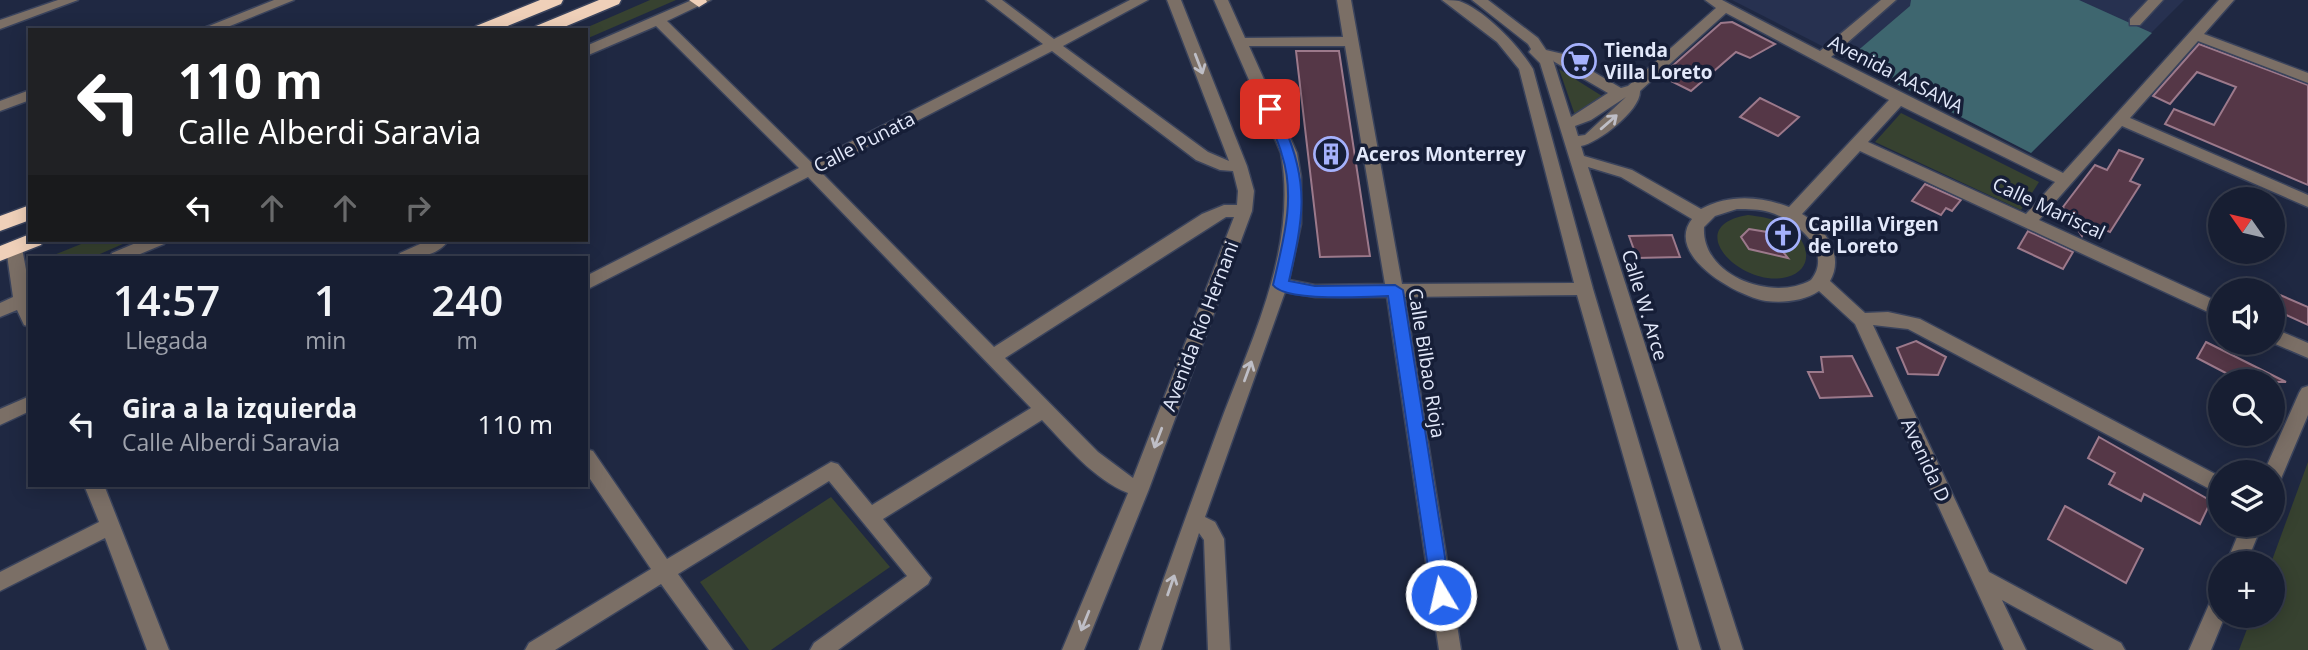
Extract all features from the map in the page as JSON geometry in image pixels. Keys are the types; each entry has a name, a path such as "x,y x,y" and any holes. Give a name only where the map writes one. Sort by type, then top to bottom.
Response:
{"highway":[{"path":"487,28 555,0"},
{"path":"546,28 613,0"},
{"path":"0,224 28,213"},
{"path":"7,251 29,242"}],"street":[{"path":"0,25 71,0"},
{"path":"211,28 287,0"},
{"path":"993,0 1202,156 1226,166 1239,166"},
{"name":"Calle Punata","path":"588,283 1141,0"},
{"name":"Avenida Río Hernani","path":"1073,650 1139,489 1244,211 1246,191 1239,166 1174,0"},
{"path":"1150,650 1193,521 1280,285 1292,234 1294,174 1289,153 1221,0"},
{"name":"Calle Bilbao Rioja","path":"1344,0 1395,290 1450,650"},
{"path":"1449,0 1503,38 1518,53 1526,69 1584,289 1690,650"},
{"name":"Calle W. Arce","path":"1479,0 1519,29 1541,52 1547,63 1732,650"},
{"path":"1821,58 1889,0"},
{"path":"2135,22 2156,0"},
{"path":"2028,222 2227,0"},
{"path":"588,51 700,1"},
{"path":"1566,123 1583,120 1625,91 1718,3"},
{"name":"Avenida AASANA","path":"1718,3 1899,99 2065,180"},
{"path":"658,20 810,170 1107,472 1139,489"},
{"path":"2197,36 2308,78"},
{"path":"1241,42 1350,41"},
{"path":"1518,53 1541,52 1558,57 1633,97 1629,104 1590,138 1572,142"},
{"path":"0,106 28,96"},
{"path":"1791,215 1899,99"},
{"path":"2121,120 2308,201"},
{"name":"Calle Mariscal","path":"1859,144 2208,305"},
{"path":"1578,161 1593,162 1617,170 1702,217"},
{"path":"1746,203 1769,206 1791,215 1812,230 1825,248 1828,267 1820,282 1800,294 1780,296 1758,293 1728,282 1716,274 1700,254 1695,234 1702,217 1716,207 1746,203"},
{"path":"992,357 1208,218 1224,212 1244,211"},
{"path":"120,256 153,242"},
{"path":"408,256 436,242"},
{"path":"0,310 26,298 7,251"},
{"name":"Avenida D","path":"1820,282 1862,320 2015,650"},
{"path":"1280,285 1315,292 1584,289"},
{"path":"1862,320 1898,318 1914,324 2208,480"},
{"path":"2285,340 2308,351"},
{"path":"2279,460 2308,393"},
{"path":"0,417 28,404"},
{"path":"871,516 1044,409"},
{"path":"588,460 664,572 722,650"},
{"path":"536,650 831,470 921,579 821,650"},
{"path":"95,487 158,650"},
{"path":"1193,521 1209,528 1214,539 1219,650"},
{"path":"0,582 110,526"},
{"path":"1979,577 2113,650"},
{"path":"2200,650 2209,628"}],"shaded area":[{"path":"650,0 676,0 588,38 588,28 586,28"},
{"path":"1732,0 2184,0 2031,153"},
{"path":"1911,0 2079,0 2152,33 2031,153 1848,59 1910,6"},
{"path":"1559,69 1602,96 1576,118"},
{"path":"1901,113 2039,182 2021,210 1875,142"},
{"path":"1748,215 1775,220 1790,228 1805,248 1802,268 1787,277 1770,278 1752,274 1725,255 1718,243 1719,231 1728,221"},
{"path":"86,242 127,242 95,256 51,256"},
{"path":"2308,462 2308,650 2239,650 2247,628 2285,628 2285,551 2275,551 2281,537 2285,537 2285,525"},
{"path":"831,497 890,567 771,650 749,650 700,582"}],"building":[{"path":"1732,22 1775,44 1750,58 1736,52 1691,91 1661,76 1721,23"},
{"path":"2199,44 2308,85 2308,185 2165,124 2174,109 2214,125 2236,87 2197,72 2170,104 2153,96"},
{"name":"Aceros Monterrey","path":"1296,51 1339,51 1370,256 1320,257"},
{"path":"1760,98 1799,117 1778,136 1740,117"},
{"path":"2119,150 2143,159 2130,181 2140,185 2110,232 2089,223 2082,236 2063,207 2095,165 2107,170"},
{"path":"1925,184 1961,200 1952,211 1946,208 1941,215 1912,201"},
{"path":"1749,229 1767,232 1788,258 1749,249 1741,237"},
{"path":"2028,231 2073,252 2063,269 2018,248"},
{"path":"1672,235 1680,257 1637,258 1629,236"},
{"path":"2285,297 2308,307 2308,325 2285,314"},
{"path":"1916,341 1946,357 1938,375 1908,374 1897,348"},
{"path":"2206,342 2208,355 2232,355 2260,369 2218,369 2197,358"},
{"path":"1852,356 1872,396 1820,398 1808,372 1823,372 1821,357"},
{"path":"2099,437 2208,499 2208,507 2200,524 2144,494 2141,501 2109,484 2115,473 2088,458"},
{"path":"2065,506 2143,549 2126,583 2048,539"}],"place":[{"name":"Tienda Villa Loreto","path":"1579,61"},
{"name":"Aceros Monterrey","path":"1331,154"},
{"name":"Capilla Virgen de Loreto","path":"1783,235"}],"route":[{"path":"1270,109 1289,153 1294,174 1292,234 1280,285 1315,292 1395,290 1441,595"}]}
